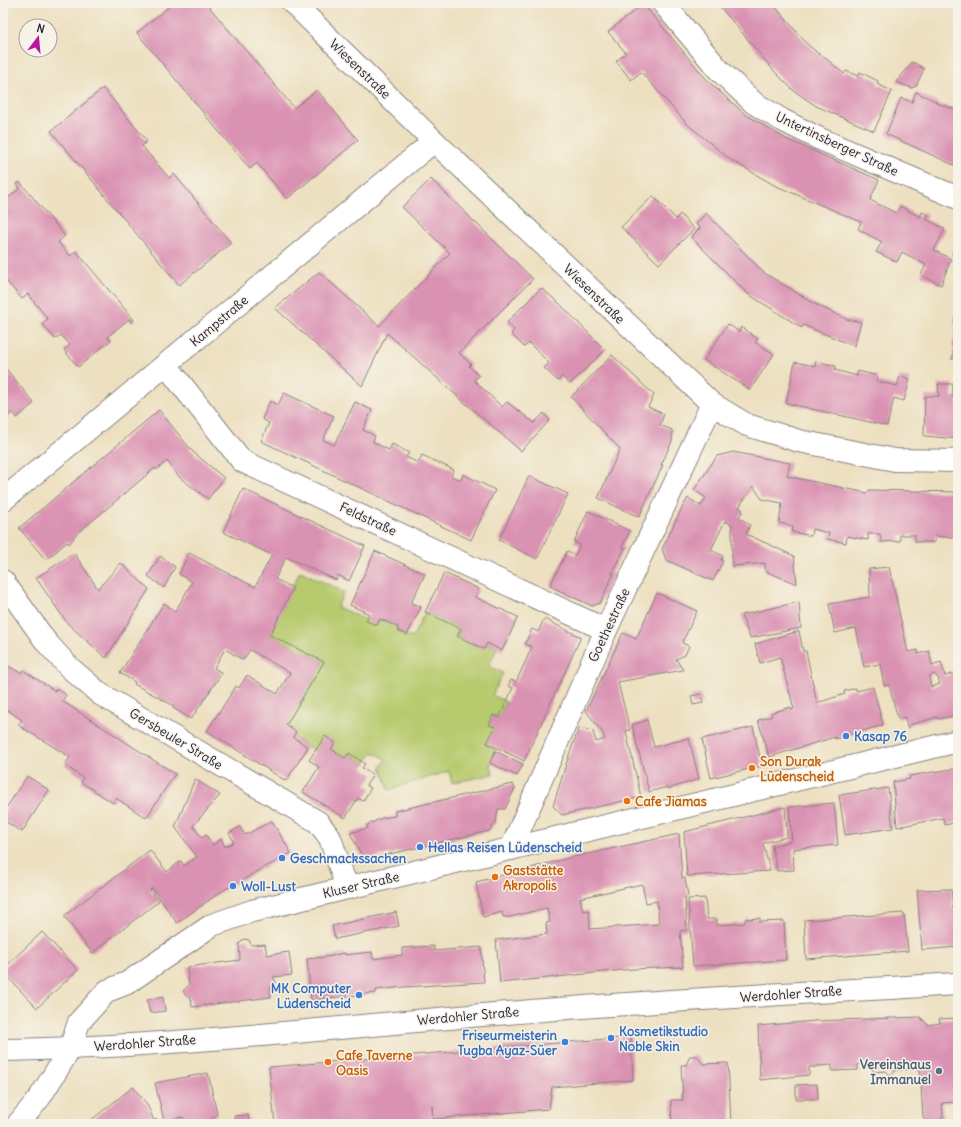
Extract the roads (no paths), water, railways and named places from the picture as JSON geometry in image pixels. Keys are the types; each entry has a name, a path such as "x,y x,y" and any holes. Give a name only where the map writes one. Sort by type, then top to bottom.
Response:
{"street":[{"name":"Wiesenstraße","path":"293,3 434,142 712,404 747,425 799,441 895,460 958,461"},
{"name":"Untertinsberger Straße","path":"663,3 719,70 754,103 782,120 820,139 958,198"},
{"name":"Kampstraße","path":"3,500 434,142"},
{"name":"Feldstraße","path":"166,365 242,461 606,630"},
{"name":"Goethestraße","path":"511,849 606,630 712,404"},
{"name":"Gersbeuler Straße","path":"3,581 47,643 70,668 100,694 318,822 330,838 347,888"},
{"name":"Kluser Straße","path":"70,1049 79,1022 107,991 127,983 212,925 252,911 958,741"},
{"name":"Werdohler Straße","path":"3,1050 70,1049 509,1013 958,984"},
{"path":"18,1124 40,1097 70,1049"}],"place":[{"name":"Kasap 76","path":"846,736"},
{"name":"Son Durak Lüdenscheid","path":"752,768"},
{"name":"Cafe Jiamas","path":"627,801"},
{"name":"Hellas Reisen Lüdenscheid","path":"420,847"},
{"name":"Geschmackssachen","path":"282,858"},
{"name":"Gaststätte Akropolis","path":"495,877"},
{"name":"Woll-Lust","path":"233,886"},
{"name":"MK Computer Lüdenscheid","path":"359,995"},
{"name":"Kosmetikstudio Noble Skin","path":"611,1038"},
{"name":"Friseurmeisterin Tugba Ayaz-Süer","path":"565,1042"},
{"name":"Cafe Taverne Oasis","path":"328,1062"},
{"name":"Vereinshaus Immanuel","path":"939,1071"}]}
